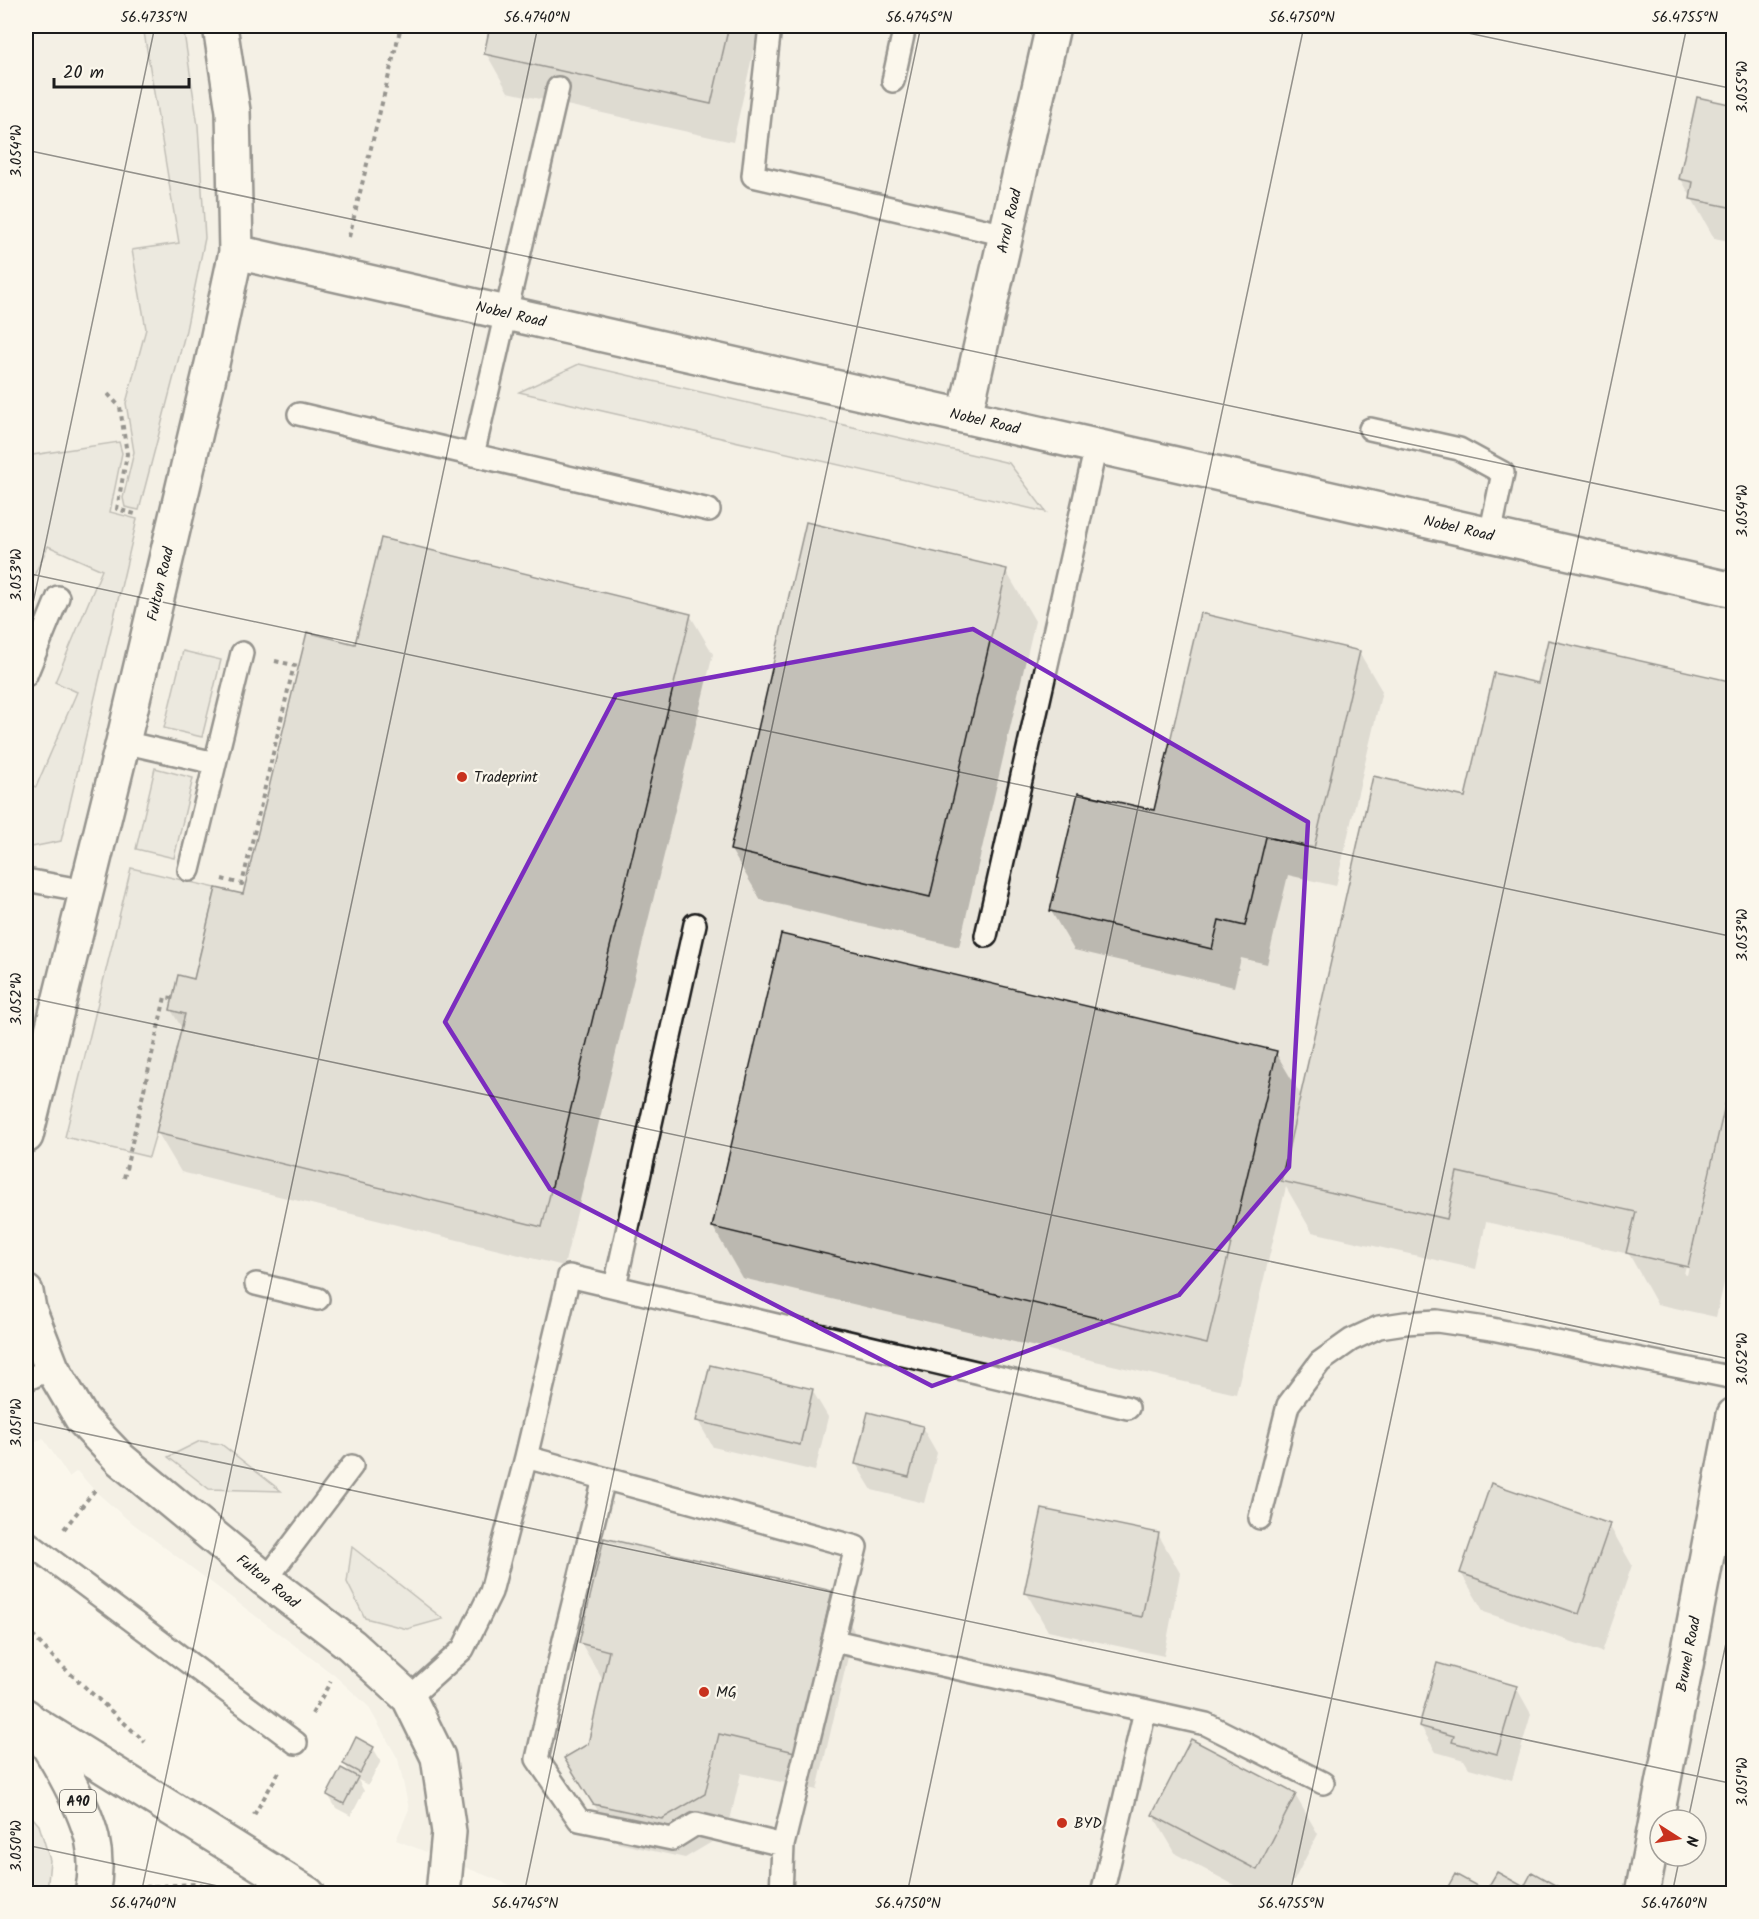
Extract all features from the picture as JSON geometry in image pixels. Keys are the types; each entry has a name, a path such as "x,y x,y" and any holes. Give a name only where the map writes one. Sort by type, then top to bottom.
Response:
{"main road":[{"name":"Fulton Road","path":"26,1136 123,742 237,252 233,111 220,26"},
{"name":"Arrol Road","path":"965,416 1053,26"},
{"name":"Nobel Road","path":"237,252 1734,590"},
{"name":"Fulton Road","path":"26,1292 39,1374 120,1459 266,1580 351,1645 409,1698 438,1757 449,1832 443,1893"},
{"name":"Brunel Road","path":"1642,1893 1734,1415"},
{"name":"A90","path":"27,1718 53,1755 76,1796 92,1838 95,1870 92,1893"},
{"path":"27,1718 308,1893"}],"lane":[{"path":"770,26 753,176 1006,235"},
{"path":"893,81 905,26"},
{"path":"473,455 558,88"},
{"path":"299,414 709,510"},
{"path":"1370,429 1459,449 1503,473 1490,535"},
{"path":"986,936 1096,446"},
{"path":"26,675 57,597"},
{"path":"189,870 242,653"},
{"path":"123,742 215,763"},
{"path":"26,880 86,891"},
{"path":"615,1286 695,924"},
{"path":"409,1698 463,1649 491,1592 569,1276 1128,1408"},
{"path":"256,1284 318,1299"},
{"path":"1260,1518 1288,1406 1320,1362 1351,1340 1379,1326 1437,1321 1492,1329 1734,1378"},
{"path":"526,1457 856,1547 783,1845 781,1893"},
{"path":"266,1580 352,1466"},
{"path":"604,1479 537,1759 579,1820 672,1839 696,1824 783,1845"},
{"path":"26,1541 296,1743"},
{"path":"834,1641 1206,1724 1323,1783"},
{"path":"1102,1893 1145,1711"}],"path":[{"path":"340,275 401,26"},
{"path":"108,394 120,407 127,454 117,509 174,525"},
{"path":"189,870 242,884 294,665"},
{"path":"124,1178 165,997 172,998"},
{"path":"44,1555 120,1459"},
{"path":"26,1629 62,1666 146,1743"},
{"path":"252,1818 261,1802"},
{"path":"144,1893 143,1887 153,1886 194,1884 226,1888"}],"highlighted area":[{"path":"973,629 1308,822 1289,1167 1179,1295 932,1386 550,1189 445,1022 616,695"}],"shaded area":[{"path":"26,26 1733,26 1733,1893 528,1892 396,1840 409,1809 398,1759 368,1706 334,1675 127,1519 95,1491 77,1471 69,1477 43,1438 26,1448"},
{"path":"143,26 183,26 198,126 205,238 186,330 139,510 125,507 123,498 134,452 126,403 146,329 132,250 179,243"},
{"path":"579,364 1009,463 1046,512 519,392"},
{"path":"119,442 122,453 110,512 137,519 61,841 32,847 26,844 26,783 36,787 77,692 55,682 102,570 48,546 33,578 26,576 26,456"},
{"path":"183,651 221,660 202,737 164,728"},
{"path":"155,768 193,778 174,858 136,849"},
{"path":"131,868 216,888 194,979 178,976 170,1010 185,1014 149,1157 65,1137"},
{"path":"200,1441 221,1444 281,1491 209,1489 168,1457"},
{"path":"352,1547 443,1619 407,1629 365,1618 347,1582"},
{"path":"26,1810 39,1825 50,1860 47,1893 26,1893"}],"building":[{"path":"490,26 729,26 711,104 484,54"},
{"path":"1697,97 1734,105 1734,208 1690,199 1693,182 1679,179"},
{"path":"806,522 1007,569 930,897 730,850"},
{"name":"Tradeprint","path":"381,538 691,614 542,1227 156,1133 185,1014 170,1010 178,975 194,979 216,888 243,894 307,632 355,644"},
{"path":"1200,613 1360,651 1314,848 1266,837 1245,926 1219,920 1212,949 1050,911 1078,793 1154,810"},
{"path":"1548,640 1734,682 1734,1066 1688,1267 1626,1253 1636,1212 1457,1172 1447,1219 1281,1181 1373,776 1465,797 1494,673 1538,683"},
{"path":"781,934 1277,1051 1207,1344 712,1227"},
{"path":"710,1365 813,1389 800,1445 696,1421"},
{"path":"868,1412 923,1426 909,1477 855,1464"},
{"path":"1491,1483 1610,1524 1579,1614 1460,1573"},
{"path":"1042,1509 1159,1533 1142,1617 1024,1593"},
{"name":"MG","path":"604,1538 832,1591 795,1752 719,1734 705,1794 662,1819 593,1804 564,1758 588,1744 609,1651 579,1643"},
{"path":"1437,1663 1517,1686 1497,1754 1452,1742 1454,1736 1419,1726"},
{"path":"356,1737 374,1747 360,1773 343,1764"},
{"path":"1191,1739 1296,1794 1257,1870 1152,1815"},
{"path":"341,1768 358,1777 344,1804 327,1795"},
{"path":"1497,1872 1524,1887 1532,1872 1571,1894 1444,1894 1455,1874 1486,1891"}],"place":[{"name":"Tradeprint","path":"462,777"},
{"name":"MG","path":"704,1692"},
{"name":"BYD","path":"1062,1823"}]}
